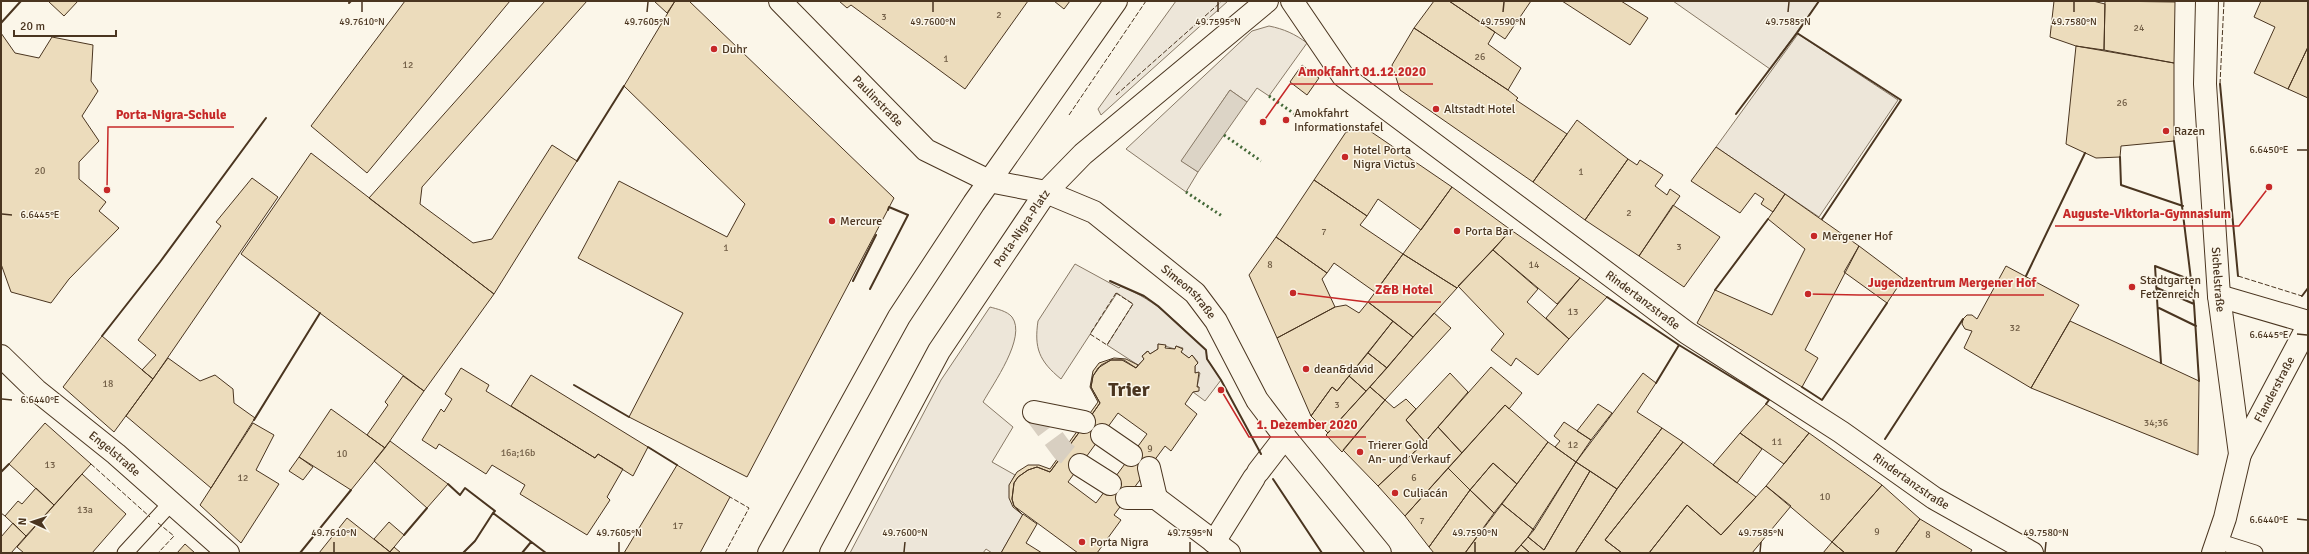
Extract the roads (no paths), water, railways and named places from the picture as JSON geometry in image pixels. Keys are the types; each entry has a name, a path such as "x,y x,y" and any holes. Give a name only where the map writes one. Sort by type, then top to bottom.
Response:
{"street":[{"name":"Paulinstraße","path":"780,1 926,150 989,181 1046,192"},
{"path":"769,553 899,317 989,181 1116,1"},
{"name":"Porta-Nigra-Platz","path":"831,553 939,350 1046,192 1083,154 1267,1"},
{"name":"Rindertanzstraße","path":"1292,1 1343,76 1681,328 1840,432 1934,498 2032,553"},
{"name":"Sichelstraße","path":"2207,1 2205,84 2218,296 2240,454 2215,547"},
{"name":"Simeonstraße","path":"1046,192 1094,212 1195,293 1216,321 1257,400 1284,437 1380,553"},
{"path":"2218,296 2308,322"},
{"name":"Flanderstraße","path":"2240,454 2308,326"},
{"name":"Engelstraße","path":"1,356 36,390 116,454 228,553"},
{"path":"1034,412 1084,422"},
{"path":"1102,435 1131,455"},
{"path":"1127,498 1156,498 1222,548 1256,475 1284,437"},
{"path":"1080,465 1110,484"},
{"path":"1149,468 1156,498"}],"lane":[{"path":"125,553 171,503"},
{"path":"2215,547 2255,553"}],"tunnel":[{"path":"1034,412 1063,451 1080,465"}],"place":[{"name":"Duhr","path":"714,49"},
{"name":"Altstadt Hotel","path":"1436,109"},
{"name":"Amokfahrt Informationstafel","path":"1286,120"},
{"name":"Amokfahrt 01.12.2020","path":"1263,122"},
{"name":"Razen","path":"2166,131"},
{"name":"Hotel Porta Nigra Victus","path":"1345,157"},
{"name":"Auguste-Viktoria-Gymnasium","path":"2269,187"},
{"name":"Porta-Nigra-Schule","path":"107,190"},
{"name":"Mercure","path":"832,221"},
{"name":"Porta Bar","path":"1457,231"},
{"name":"Mergener Hof","path":"1814,236"},
{"name":"Stadtgarten Fetzenreich","path":"2132,287"},
{"name":"Z&B Hotel","path":"1293,293"},
{"name":"Jugendzentrum Mergener Hof","path":"1808,294"},
{"name":"dean&david","path":"1306,369"},
{"name":"1. Dezember 2020","path":"1221,390"},
{"name":"Trierer Gold An- und Verkauf","path":"1360,452"},
{"name":"Culiacán","path":"1395,493"},
{"name":"Porta Nigra","path":"1082,542"}],"district":[{"name":"Trier","path":"1129,389"}]}
